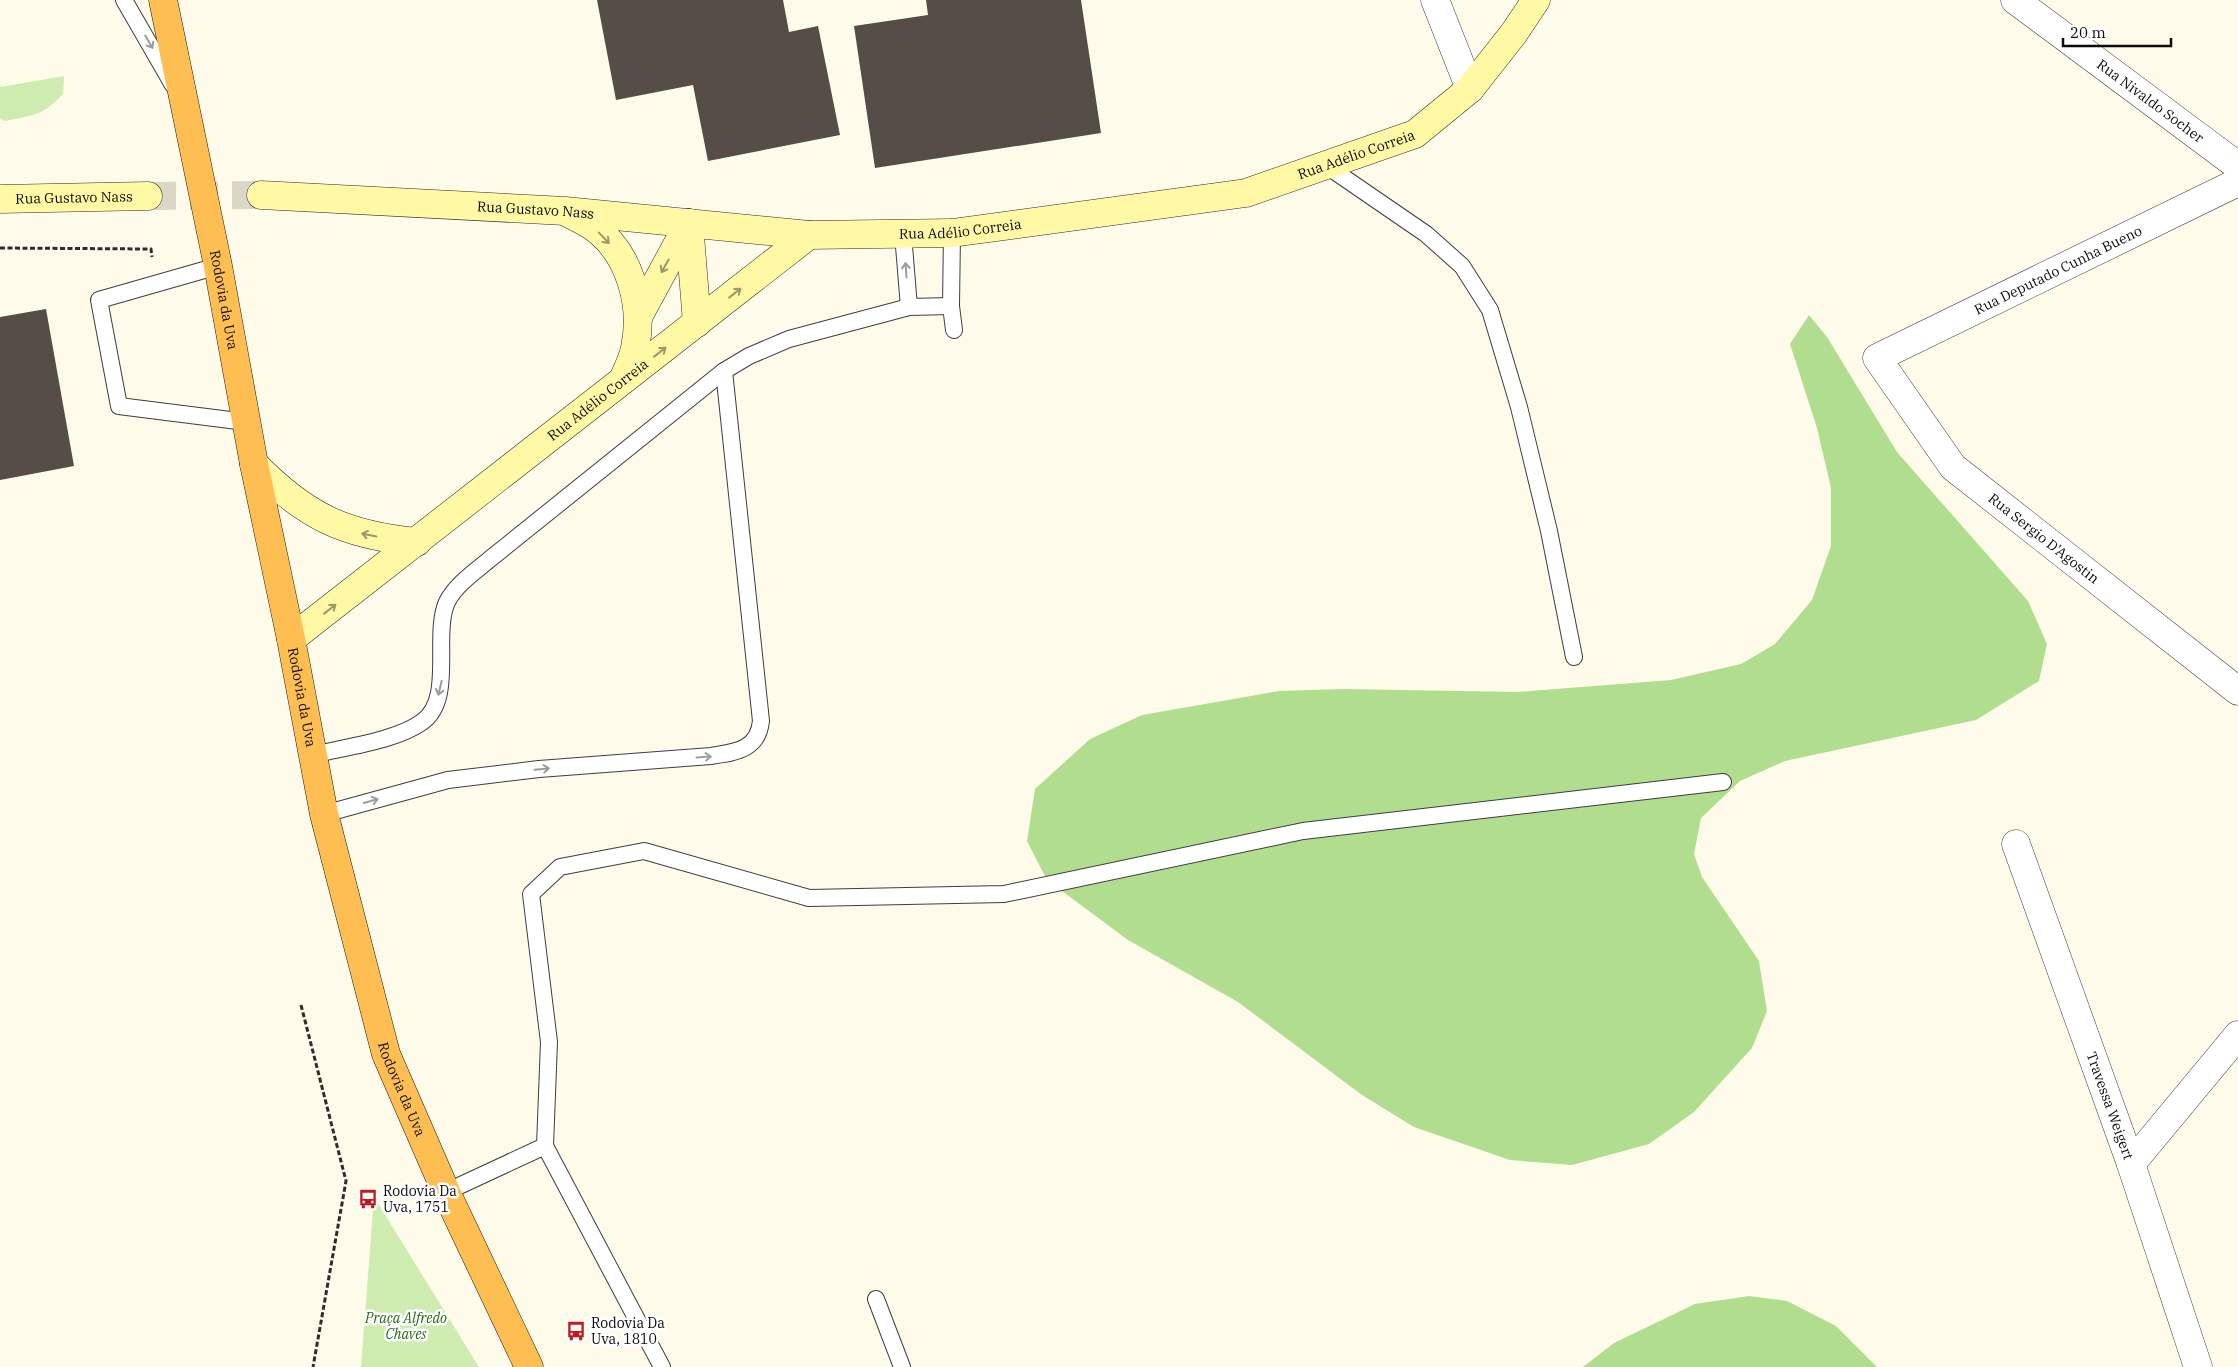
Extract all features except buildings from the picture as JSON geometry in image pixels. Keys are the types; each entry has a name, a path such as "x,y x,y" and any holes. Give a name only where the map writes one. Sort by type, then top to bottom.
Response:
{"highway":[{"name":"Rodovia da Uva","path":"163,0 218,266 254,464 292,639 324,814 386,1054 446,1192 529,1367"}],"main road":[{"name":"Rua Adélio Correia","path":"292,639 809,235 952,233 1246,193 1324,164 1414,134 1470,89 1514,33 1536,0"},
{"name":"Rua Gustavo Nass","path":"261,195 564,211 809,235"},
{"name":"Rua Gustavo Nass","path":"0,199 148,196"},
{"path":"564,211 593,227 616,251 632,282 639,315 635,349 623,380"},
{"path":"639,315 689,223"},
{"path":"689,223 697,323"},
{"path":"254,464 276,486 300,505 326,520 355,532 385,539 417,542"}],"street":[{"path":"1435,0 1470,89"},
{"name":"Rua Nivaldo Socher","path":"2016,0 2238,166"},
{"name":"Rua Deputado Cunha Bueno","path":"1878,358 2238,182"},
{"name":"Rua Sergio D'Agostin","path":"1878,358 1953,467 2238,691"},
{"name":"Travessa Weigert","path":"2016,844 2131,1164 2198,1367"},
{"path":"2131,1164 2238,1035"}],"lane":[{"path":"124,0 184,103"},
{"path":"1324,164 1426,234 1462,266 1490,310 1522,416 1549,531 1574,657"},
{"path":"952,233 951,306 954,330"},
{"path":"903,234 908,307"},
{"path":"218,266 99,300 119,406 246,422"},
{"path":"313,755 403,733 424,722 436,705 442,682 441,640 447,603 456,590 471,575 724,371 749,356 789,339 908,307 951,306"},
{"path":"324,814 448,780 539,769 711,756 735,752 750,745 760,734 762,721 724,371"},
{"path":"662,1367 545,1146 549,1042 531,894 560,867 644,851 809,898 1004,894 1303,831 1723,782"},
{"path":"446,1192 545,1146"},
{"path":"876,1299 902,1367"}],"path":[{"path":"0,248 150,249 157,283"},
{"path":"301,1005 346,1181 313,1367"}],"green space":[{"path":"64,76 63,94 49,107 31,116 5,121 0,119 0,87"},
{"path":"1809,315 1827,337 1897,452 2028,601 2047,644 2039,681 1976,720 1785,761 1740,781 1701,818 1694,854 1702,877 1759,961 1767,1011 1752,1048 1694,1112 1649,1144 1572,1165 1510,1160 1414,1127 1362,1095 1238,1002 1128,940 1047,880 1027,841 1035,789 1090,739 1142,715 1279,691 1344,689 1517,692 1671,680 1741,664 1775,644 1812,600 1831,546 1831,488 1817,428 1790,344"},
{"name":"Praça Alfredo Chaves","path":"374,1197 479,1367 361,1367"},
{"path":"1749,1296 1787,1301 1836,1326 1877,1367 1583,1367 1614,1343 1695,1304"}],"tunnel":[{"path":"148,196 261,195"}],"place":[{"name":"Rodovia Da Uva, 1751","path":"368,1199"},
{"name":"Rodovia Da Uva, 1810","path":"576,1331"}]}
